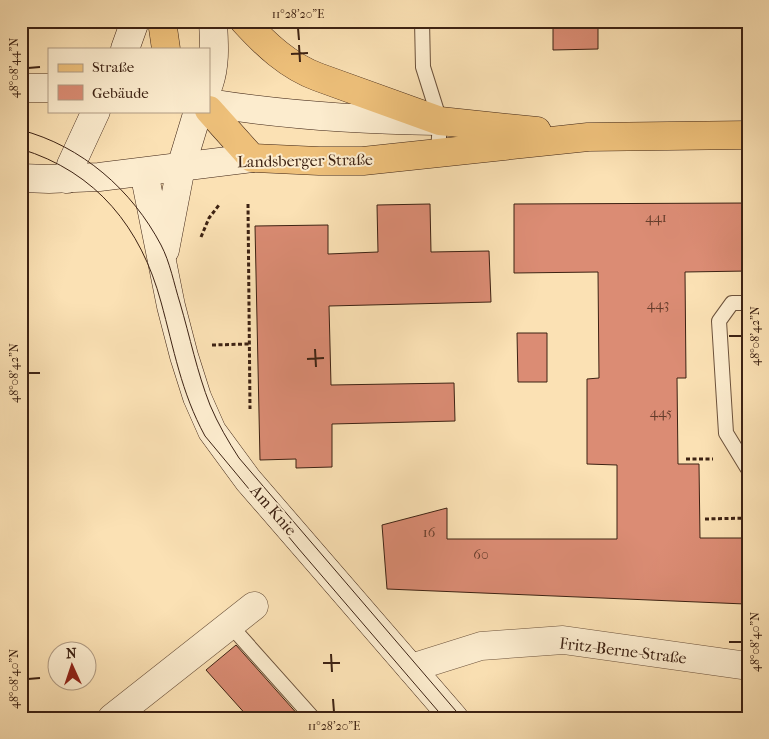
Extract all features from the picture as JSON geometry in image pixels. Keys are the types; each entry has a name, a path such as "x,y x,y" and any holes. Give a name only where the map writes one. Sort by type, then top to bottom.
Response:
{"main road":[{"path":"125,48 135,21"},
{"path":"162,21 166,48"},
{"path":"210,81 214,50 213,21"},
{"path":"244,21 275,51 308,74 440,120"},
{"path":"21,88 48,88"},
{"name":"Landsberger Straße","path":"210,103 258,111 356,119 440,120 588,137"},
{"path":"210,111 252,158"},
{"path":"66,179 96,112"},
{"name":"Am Knie","path":"162,266 181,167 198,112"},
{"name":"Landsberger Straße","path":"21,178 66,179 144,172 252,158 363,161 588,137 748,135"},
{"name":"Am Knie","path":"144,172 162,266 184,356 197,397 212,431 248,480 454,718"},
{"path":"112,718 254,606"},
{"name":"Fritz-Berne-Straße","path":"411,668 481,646 563,640 748,666"}],"lane":[{"path":"422,21 423,67 440,120 438,153"},
{"path":"748,303 732,303 719,321 726,433 748,469"},
{"path":"230,624 313,718"}],"path":[{"path":"248,204 250,409"},
{"path":"199,242 208,218 219,205"},
{"path":"206,345 249,344"},
{"path":"705,519 748,518"}],"building":[{"path":"553,21 598,21 598,49 553,50"},
{"path":"748,203 748,271 685,272 686,378 677,378 678,464 699,464 700,538 745,538 745,604 387,589 382,525 447,508 447,539 617,539 617,465 587,464 587,379 599,378 598,272 514,273 514,204"},
{"path":"430,204 431,252 489,251 491,302 329,306 331,385 454,383 455,421 332,424 332,467 296,468 296,459 260,460 255,226 328,225 328,254 378,252 377,205"},
{"path":"517,333 547,333 547,382 518,382"},
{"path":"236,645 301,718 249,718 206,670"}],"tram line":[{"path":"21,130 65,147 84,159 103,173 135,206 149,225 164,252 172,273 205,393 216,419 235,452 462,718"},
{"path":"21,149 48,159 72,172 112,206 128,227 152,275 184,387 205,436 444,718"}]}
